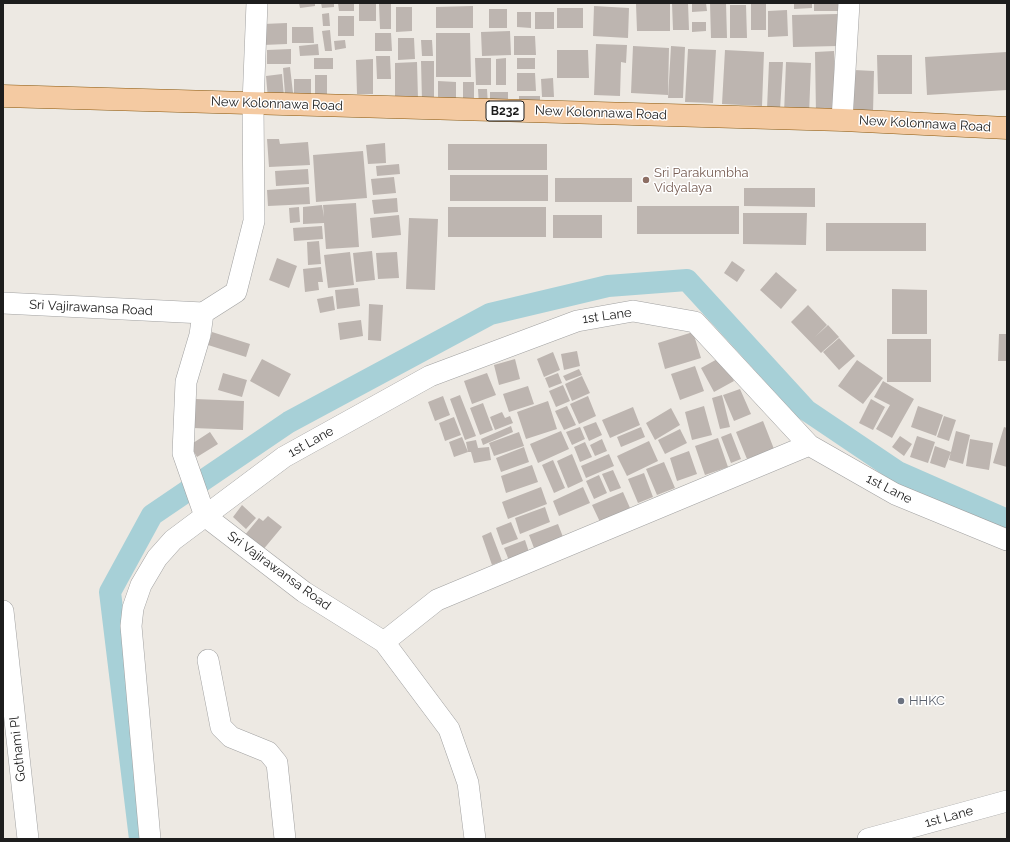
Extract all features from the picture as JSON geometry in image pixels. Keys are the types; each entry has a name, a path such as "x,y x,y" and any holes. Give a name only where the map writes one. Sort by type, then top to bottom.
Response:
{"main road":[{"name":"New Kolonnawa Road","path":"3,96 842,120 1007,128"}],"street":[{"path":"205,516 184,453 186,382 200,335 203,313 236,292 254,221 253,104 257,3"},
{"path":"842,120 849,3"},
{"name":"Sri Vajirawansa Road","path":"3,303 203,313"},
{"name":"1st Lane","path":"150,839 131,626 133,608 141,585 157,558 173,540 284,457 430,376 577,320 633,311 695,322 809,445 895,494 1007,540"},
{"path":"384,642 437,600 809,445"},
{"name":"Sri Vajirawansa Road","path":"205,516 304,592 384,642 449,729 468,782 475,839"},
{"name":"Gothami Pl","path":"3,611 28,839"},
{"path":"208,660 221,727 231,737 268,752 277,763 285,839"},
{"name":"1st Lane","path":"868,839 1007,801"}],"building":[{"path":"299,3 315,3 315,6 300,8"},
{"path":"321,3 334,3 334,7 322,8"},
{"path":"338,3 354,3 354,11 339,11"},
{"path":"359,3 376,3 376,21 359,21"},
{"path":"670,3 670,31 637,31 636,4"},
{"path":"672,3 688,3 689,30 673,30"},
{"path":"692,3 706,3 707,11 692,12"},
{"path":"710,3 726,3 727,38 711,38"},
{"path":"751,3 766,3 766,30 751,30"},
{"path":"794,3 812,3 812,8 794,9"},
{"path":"814,3 839,3 839,11 814,11"},
{"path":"379,4 391,4 391,29 380,29"},
{"path":"730,5 746,5 747,38 730,38"},
{"path":"473,6 473,28 436,28 436,7"},
{"path":"594,6 629,8 628,38 593,36"},
{"path":"396,7 412,7 412,31 396,32"},
{"path":"557,8 583,8 583,28 557,28"},
{"path":"489,9 507,9 507,28 489,28"},
{"path":"787,10 788,36 768,37 768,11"},
{"path":"517,12 531,12 531,28 517,27"},
{"path":"535,12 554,12 554,29 535,29"},
{"path":"329,13 330,26 323,26 322,14"},
{"path":"838,14 838,46 793,47 792,15"},
{"path":"338,16 354,16 354,36 338,36"},
{"path":"692,22 706,22 706,31 692,32"},
{"path":"287,23 287,44 263,45 263,24"},
{"path":"292,27 313,27 314,43 292,43"},
{"path":"330,30 332,51 325,51 322,31"},
{"path":"510,31 511,55 482,56 481,32"},
{"path":"375,33 391,33 392,51 375,51"},
{"path":"436,33 470,33 471,77 436,77"},
{"path":"514,36 535,36 536,55 514,55"},
{"path":"398,38 414,38 415,59 398,60"},
{"path":"345,40 346,48 335,50 334,41"},
{"path":"421,40 432,40 433,56 422,56"},
{"path":"318,44 319,55 300,56 299,46"},
{"path":"596,44 627,45 626,63 621,62 620,96 594,95"},
{"path":"633,46 669,48 668,95 631,93"},
{"path":"671,46 685,47 683,98 668,98"},
{"path":"291,49 291,64 267,64 267,50"},
{"path":"688,49 716,50 713,103 685,102"},
{"path":"557,50 588,50 589,78 557,78"},
{"path":"725,50 764,52 762,106 722,104"},
{"path":"834,51 836,114 816,114 815,52"},
{"path":"1007,52 1007,90 927,95 925,57"},
{"path":"877,55 912,55 912,94 878,94"},
{"path":"376,56 390,56 391,79 377,79"},
{"path":"314,58 333,58 333,69 314,69"},
{"path":"475,58 491,58 491,85 476,85"},
{"path":"506,58 506,85 496,85 496,59"},
{"path":"517,58 535,58 535,69 517,69"},
{"path":"373,59 373,94 357,94 356,60"},
{"path":"421,61 434,61 434,101 422,101"},
{"path":"417,62 418,99 395,99 395,63"},
{"path":"769,62 783,62 780,110 767,109"},
{"path":"786,62 811,63 809,115 784,114"},
{"path":"290,67 293,93 285,94 283,68"},
{"path":"854,70 874,71 873,113 852,113"},
{"path":"517,73 535,73 536,91 517,91"},
{"path":"282,74 284,97 268,99 266,76"},
{"path":"315,75 327,75 327,102 315,103"},
{"path":"553,78 554,97 542,97 541,79"},
{"path":"294,79 311,79 311,104 294,104"},
{"path":"438,81 456,82 456,103 438,103"},
{"path":"463,82 474,82 474,105 463,105"},
{"path":"478,89 487,89 488,106 479,106"},
{"path":"490,92 508,92 508,105 490,106"},
{"path":"519,96 540,96 540,106 519,106"},
{"path":"267,139 279,139 280,144 308,142 310,165 269,167"},
{"path":"385,143 386,163 368,164 366,145"},
{"path":"448,144 547,144 547,170 448,170"},
{"path":"363,151 367,198 316,202 313,155"},
{"path":"399,164 400,174 377,176 376,166"},
{"path":"308,169 309,184 276,186 275,171"},
{"path":"450,175 548,175 548,201 450,201"},
{"path":"394,177 396,193 373,195 371,179"},
{"path":"555,178 632,178 632,202 555,202"},
{"path":"309,187 310,204 268,206 267,190"},
{"path":"744,188 815,188 815,207 744,206"},
{"path":"397,198 398,212 374,214 372,200"},
{"path":"356,203 359,247 326,249 324,223 303,224 303,207 322,205 324,217 323,205"},
{"path":"637,206 739,206 739,234 637,234"},
{"path":"299,207 300,222 290,223 289,208"},
{"path":"448,207 546,207 546,237 448,237"},
{"path":"743,213 807,213 806,245 743,244"},
{"path":"399,215 401,235 372,238 370,218"},
{"path":"553,215 602,215 602,238 553,238"},
{"path":"409,218 438,219 435,290 406,289"},
{"path":"826,223 926,223 926,251 826,251"},
{"path":"322,226 323,239 294,241 293,228"},
{"path":"319,241 321,264 308,265 307,242"},
{"path":"372,251 375,280 356,282 353,253"},
{"path":"350,252 354,285 328,288 324,255"},
{"path":"397,252 399,278 378,279 376,253"},
{"path":"277,258 297,266 289,288 269,280"},
{"path":"732,261 745,270 737,282 724,273"},
{"path":"321,267 323,282 318,282 319,290 305,292 303,269"},
{"path":"776,272 797,290 781,309 760,290"},
{"path":"358,288 360,306 337,309 335,290"},
{"path":"892,289 927,290 927,334 892,334"},
{"path":"333,296 335,310 320,313 317,299"},
{"path":"369,304 383,305 381,341 368,340"},
{"path":"808,305 827,325 815,337 828,325 839,337 821,353 791,322"},
{"path":"361,320 363,336 340,340 338,323"},
{"path":"212,332 250,344 246,357 208,345"},
{"path":"693,332 701,358 665,369 658,343"},
{"path":"999,334 1007,334 1007,361 998,361"},
{"path":"839,338 855,356 839,370 823,352"},
{"path":"887,339 931,339 931,382 887,382"},
{"path":"577,351 580,366 564,370 561,354"},
{"path":"553,352 560,370 544,377 537,359"},
{"path":"721,357 734,381 714,392 701,368"},
{"path":"262,359 291,374 279,397 250,381"},
{"path":"515,359 520,379 499,385 494,365"},
{"path":"857,360 883,378 863,404 838,386"},
{"path":"695,366 704,391 680,400 671,374"},
{"path":"579,369 582,375 566,381 563,376"},
{"path":"223,373 247,380 242,397 218,390"},
{"path":"487,373 496,395 472,404 464,381"},
{"path":"558,373 562,383 549,388 545,378"},
{"path":"582,376 590,393 572,401 565,384"},
{"path":"883,381 914,399 892,438 876,429 890,405 874,397"},
{"path":"563,385 570,401 556,407 549,391"},
{"path":"528,386 534,404 509,412 503,394"},
{"path":"740,389 751,414 734,421 723,395"},
{"path":"460,395 476,436 465,440 450,399"},
{"path":"722,395 730,427 720,429 712,398"},
{"path":"443,396 450,415 435,421 428,402"},
{"path":"588,396 596,416 579,424 570,404"},
{"path":"195,399 244,401 243,430 193,428"},
{"path":"871,399 885,407 873,430 859,423"},
{"path":"548,401 557,429 526,439 517,412"},
{"path":"483,403 493,430 480,435 470,408"},
{"path":"567,406 576,425 564,430 555,411"},
{"path":"704,406 712,435 692,440 685,412"},
{"path":"918,406 943,415 936,436 911,427"},
{"path":"633,407 640,425 610,438 602,420"},
{"path":"671,408 680,425 655,440 646,423"},
{"path":"502,412 505,418 510,416 513,423 495,430 490,417"},
{"path":"944,416 956,420 949,441 937,437"},
{"path":"454,417 461,435 445,441 439,423"},
{"path":"763,421 774,449 747,459 736,432"},
{"path":"596,422 602,435 589,441 583,427"},
{"path":"511,426 513,432 483,445 481,439"},
{"path":"580,427 585,439 572,445 566,432"},
{"path":"641,427 645,437 621,447 617,437"},
{"path":"1004,427 1007,428 1007,467 993,463"},
{"path":"680,429 687,443 665,454 658,440"},
{"path":"561,431 569,449 538,463 530,444"},
{"path":"956,431 970,435 963,464 949,460"},
{"path":"210,432 218,444 197,457 190,445"},
{"path":"519,432 524,446 494,456 489,443"},
{"path":"731,433 741,459 731,463 721,437"},
{"path":"900,436 912,444 904,456 892,447"},
{"path":"917,436 935,442 928,463 910,457"},
{"path":"462,437 468,452 454,457 449,442"},
{"path":"718,438 728,467 705,475 695,446"},
{"path":"602,439 607,451 595,456 590,445"},
{"path":"970,439 993,443 989,470 966,466"},
{"path":"476,440 478,448 489,447 491,460 474,463 471,452 468,452 466,442"},
{"path":"649,441 658,461 627,476 617,456"},
{"path":"585,442 592,457 580,462 574,447"},
{"path":"935,446 951,452 945,468 930,463"},
{"path":"524,447 529,462 501,472 496,458"},
{"path":"689,451 697,474 677,481 670,458"},
{"path":"572,454 583,481 568,488 557,461"},
{"path":"609,454 614,466 586,478 581,466"},
{"path":"553,460 565,488 554,493 542,465"},
{"path":"664,462 675,488 657,495 646,469"},
{"path":"532,465 538,482 506,493 501,476"},
{"path":"613,470 621,488 610,492 602,474"},
{"path":"644,473 653,497 638,503 628,479"},
{"path":"599,475 607,493 594,499 586,481"},
{"path":"541,487 547,504 508,519 502,502"},
{"path":"583,487 590,503 559,516 553,501"},
{"path":"623,492 630,508 600,522 592,505"},
{"path":"242,505 256,518 246,529 233,517"},
{"path":"545,507 550,522 520,534 515,518"},
{"path":"268,516 282,527 262,551 244,536 259,518 263,521"},
{"path":"511,522 518,539 502,545 496,528"},
{"path":"558,524 563,537 534,548 529,535"},
{"path":"491,532 502,561 492,565 482,536"},
{"path":"525,540 530,555 510,563 504,548"}],"waterway":[{"path":"140,839 110,592 152,515 289,422 490,314 608,286 687,280 806,410 898,472 1007,520"}],"place":[{"name":"Sri Parakumbha Vidyalaya","path":"646,180"},
{"name":"HHKC","path":"901,701"}]}
